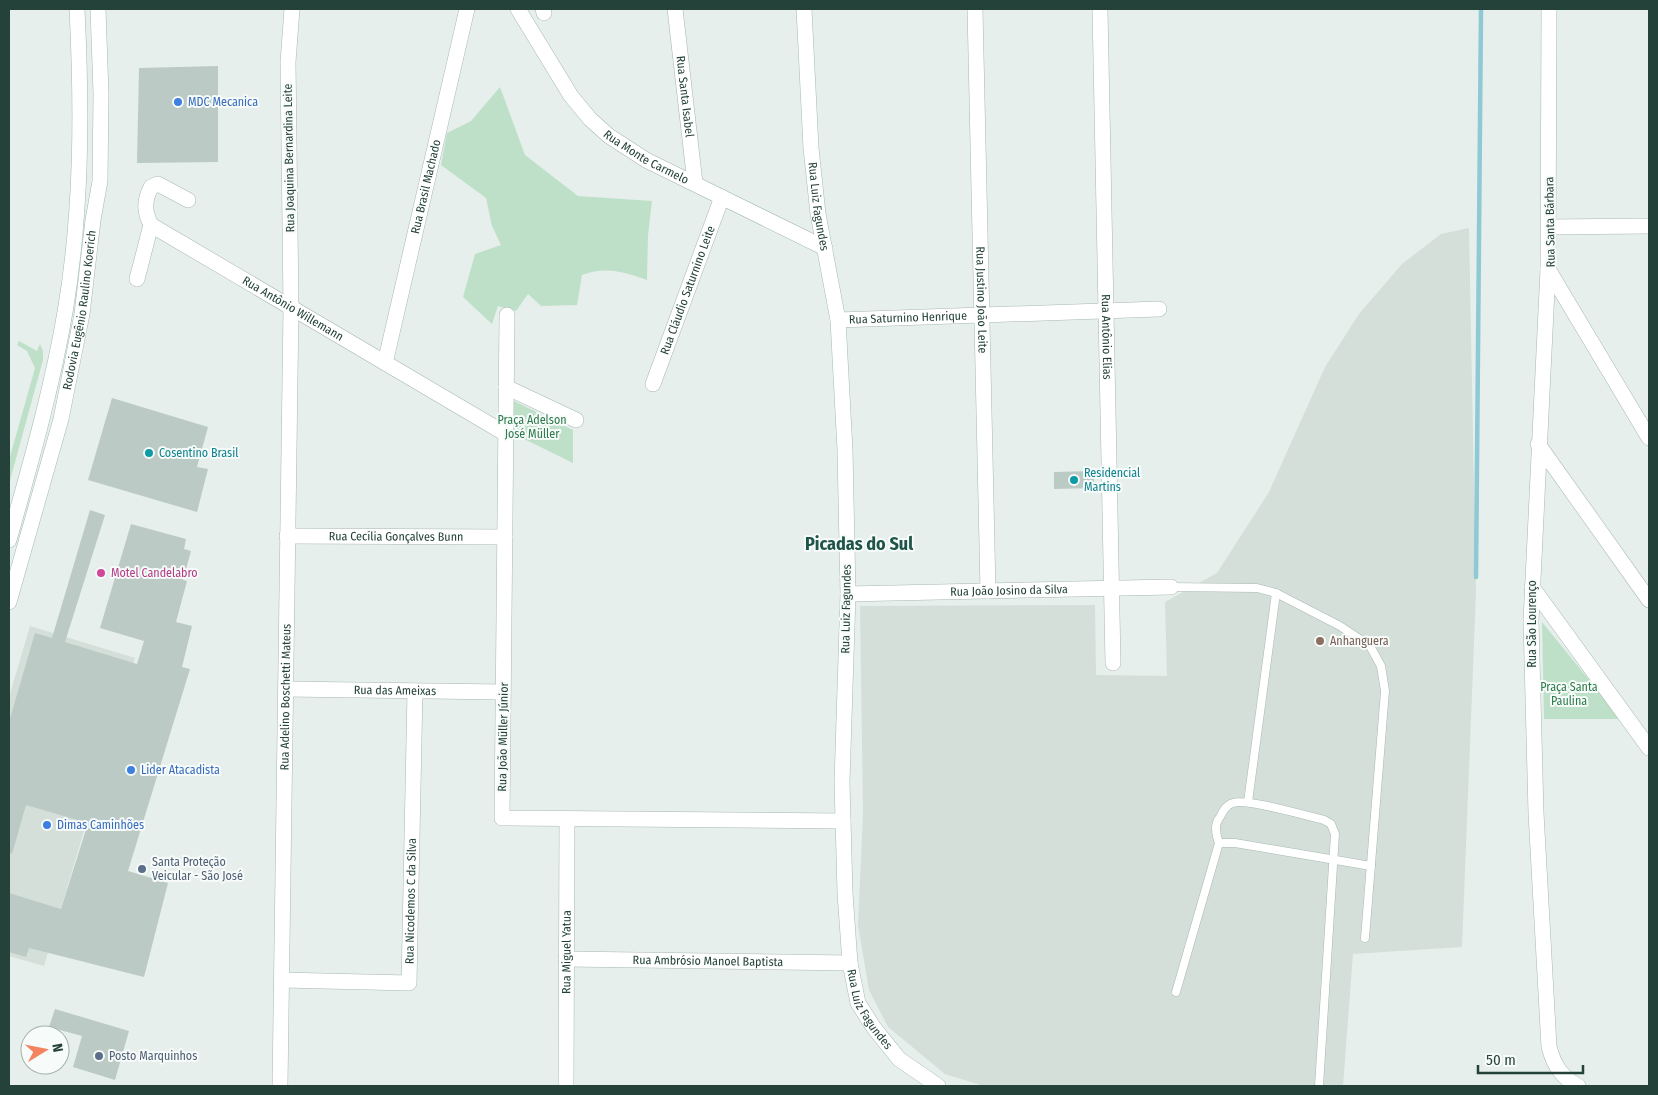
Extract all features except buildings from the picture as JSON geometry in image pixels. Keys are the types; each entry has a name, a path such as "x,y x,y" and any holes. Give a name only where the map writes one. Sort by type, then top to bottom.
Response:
{"street":[{"name":"Rodovia Eugênio Raulino Koerich","path":"9,540 46,406 65,311 72,253 80,140 77,9"},
{"name":"Rodovia Eugênio Raulino Koerich","path":"9,602 59,427 82,314 93,220 100,180 101,94 98,9"},
{"name":"Rua Joaquina Bernardina Leite","path":"291,308 288,85 292,9"},
{"name":"Rua Brasil Machado","path":"385,363 467,9"},
{"name":"Rua Monte Carmelo","path":"518,9 571,96 590,119 622,146 824,248"},
{"name":"Rua Santa Isabel","path":"675,9 695,183"},
{"name":"Rua Luiz Fagundes","path":"804,9 811,148 824,248 838,320 845,450 848,594 842,782 845,901 850,964 858,1004 874,1028 899,1059 938,1086"},
{"name":"Rua Justino João Leite","path":"975,9 988,591"},
{"name":"Rua Antônio Elias","path":"1100,9 1113,663"},
{"name":"Rua Santa Bárbara","path":"1549,9 1548,269 1649,438"},
{"path":"137,278 151,225 146,214 145,204 150,187 158,184 188,200"},
{"name":"Rua Cláudio Saturnino Leite","path":"653,384 722,197"},
{"name":"Rua Antônio Willemann","path":"151,225 506,434"},
{"path":"1549,227 1649,226"},
{"name":"Rua São Lourenço","path":"1548,269 1532,587 1534,763 1549,1047 1553,1063 1566,1080 1578,1086"},
{"name":"Rua Adelino Boschetti Mateus","path":"280,1086 291,308"},
{"name":"Rua Saturnino Henrique","path":"838,320 1159,308"},
{"name":"Rua João Müller Júnior","path":"507,315 502,818 843,821"},
{"path":"506,387 576,420"},
{"path":"1538,444 1649,600"},
{"name":"Rua Cecília Gonçalves Bunn","path":"287,536 505,537"},
{"name":"Rua João Josino da Silva","path":"848,594 1171,587"},
{"path":"1532,587 1649,748"},
{"name":"Rua das Ameixas","path":"286,689 503,692"},
{"name":"Rua Nicodemos C da Silva","path":"282,980 409,983 415,691"},
{"name":"Rua Miguel Yatua","path":"566,1086 567,819"},
{"name":"Rua Ambrósio Manoel Baptista","path":"566,959 850,964"}],"lane":[{"path":"65,311 82,314"},
{"path":"1171,587 1256,588 1276,593 1340,626 1370,646 1381,666 1385,691 1365,938"},
{"path":"1248,802 1276,593"},
{"path":"1176,992 1219,842 1216,836 1217,820 1227,806 1234,802 1248,802 1324,820 1331,824 1335,834 1318,1086"},
{"path":"1219,842 1333,858 1371,866"}],"shaded area":[{"name":"Anhanguera","path":"1469,228 1476,592 1462,947 1353,954 1343,1086 984,1086 945,1074 888,1027 869,990 858,925 863,813 860,606 1095,605 1096,675 1167,676 1165,602 1217,573 1269,492 1325,367 1359,314 1402,264 1441,234"},
{"name":"Dimas Caminhões","path":"30,626 135,658 44,966 9,956 9,697"}],"green space":[{"path":"500,87 525,155 578,196 652,201 648,235 647,280 615,271 591,272 582,275 577,305 541,306 528,294 516,311 498,306 492,324 463,297 475,254 501,245 492,226 486,198 441,165 447,133 471,121"},
{"path":"19,341 37,351 40,344 43,351 43,360 9,484 9,460 35,368 27,351 17,345"},
{"name":"Praça Adelson José Müller","path":"514,401 573,430 573,463 514,434"},
{"name":"Praça Santa Paulina","path":"1542,622 1621,719 1544,719"}],"waterway":[{"path":"1476,577 1481,9"}],"place":[{"name":"MDC Mecanica","path":"178,102"},
{"name":"Cosentino Brasil","path":"149,453"},
{"name":"Residencial Martins","path":"1074,480"},
{"name":"Motel Candelabro","path":"101,573"},
{"name":"Anhanguera","path":"1320,641"},
{"name":"Lider Atacadista","path":"131,770"},
{"name":"Dimas Caminhões","path":"47,825"},
{"name":"Santa Proteção Veicular - São José","path":"142,869"},
{"name":"Posto Marquinhos","path":"99,1056"}],"district":[{"name":"Picadas do Sul","path":"859,544"}]}
